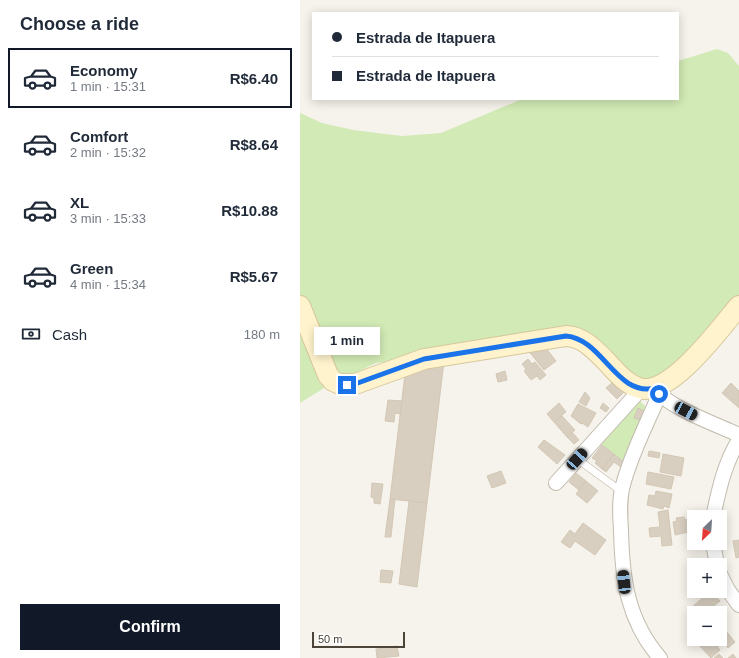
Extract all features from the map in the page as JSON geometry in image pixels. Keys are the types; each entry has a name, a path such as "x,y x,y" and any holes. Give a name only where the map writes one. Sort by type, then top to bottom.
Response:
{"street":[{"path":"300,306 324,366 333,381 340,384 355,384 424,359 573,336 584,341 627,382 652,390 700,418 739,435"},
{"path":"556,483 577,459 652,390 684,369 739,306"},
{"path":"652,390 621,491 621,556 624,582 634,616 648,642 660,658"},
{"path":"715,510 721,480 737,447"},
{"path":"727,588 739,605"}],"lane":[{"path":"577,459 621,491"}],"green space":[{"path":"717,49 728,53 739,66 739,298 662,378 640,384 589,340 376,363 324,388 300,403 300,113 322,123 353,130 402,136 441,133 520,100 679,100 679,61"},
{"path":"640,401 647,408 626,463 597,441"}],"building":[{"path":"545,347 556,361 544,370 526,348"},
{"path":"528,359 532,364 535,362 546,375 540,380 537,376 531,380 524,371 526,369 522,364"},
{"path":"444,361 427,503 390,499 405,374"},
{"path":"505,371 507,380 498,382 496,374"},
{"path":"614,381 625,391 617,399 606,388"},
{"path":"731,383 739,391 739,408 722,393"},
{"path":"585,392 590,398 586,406 579,402"},
{"path":"388,400 402,401 400,414 395,413 394,422 385,421"},
{"path":"559,403 566,412 554,422 547,414"},
{"path":"603,403 609,408 606,412 600,408"},
{"path":"578,404 596,413 588,427 582,423 581,424 571,416"},
{"path":"638,408 647,412 643,421 634,418"},
{"path":"562,416 575,430 567,437 554,422"},
{"path":"572,432 579,440 574,444 567,437"},
{"path":"544,440 565,455 557,464 538,447"},
{"path":"602,445 614,454 602,469 595,463 597,461 592,458"},
{"path":"649,451 660,453 659,458 648,456"},
{"path":"614,454 624,462 621,467 614,462 606,472 602,469"},
{"path":"663,454 684,458 681,476 660,472"},
{"path":"501,471 506,483 492,488 487,476"},
{"path":"648,472 674,477 671,489 646,484"},
{"path":"576,473 586,481 579,490 569,482"},
{"path":"586,481 598,491 587,503 576,494"},
{"path":"372,483 383,484 380,504 374,503 374,498 371,497"},
{"path":"656,491 672,494 669,508 664,506 663,509 647,505 649,495 655,496"},
{"path":"390,499 395,499 391,537 385,537"},
{"path":"409,501 427,503 417,587 399,584"},
{"path":"668,510 672,545 662,546 661,536 650,537 649,528 660,527 658,512"},
{"path":"684,517 685,520 687,520 687,532 675,535 673,522 677,521 676,518"},
{"path":"583,523 606,540 595,555 575,541 570,548 561,542 570,530 575,534"},
{"path":"739,540 739,557 736,558 733,541"},
{"path":"381,570 393,571 391,583 380,582"},
{"path":"703,598 717,598 720,601 714,606 693,606"},
{"path":"727,632 735,642 728,648 726,646"},
{"path":"397,646 399,656 377,658 376,649"},
{"path":"700,646 717,646 720,650 711,658"},
{"path":"719,654 723,658 714,658"},
{"path":"733,654 736,658 728,658"}],"route":[{"path":"347,385 355,384 424,359 560,336 573,336 589,345 632,386 644,390 655,388 659,394"}]}
